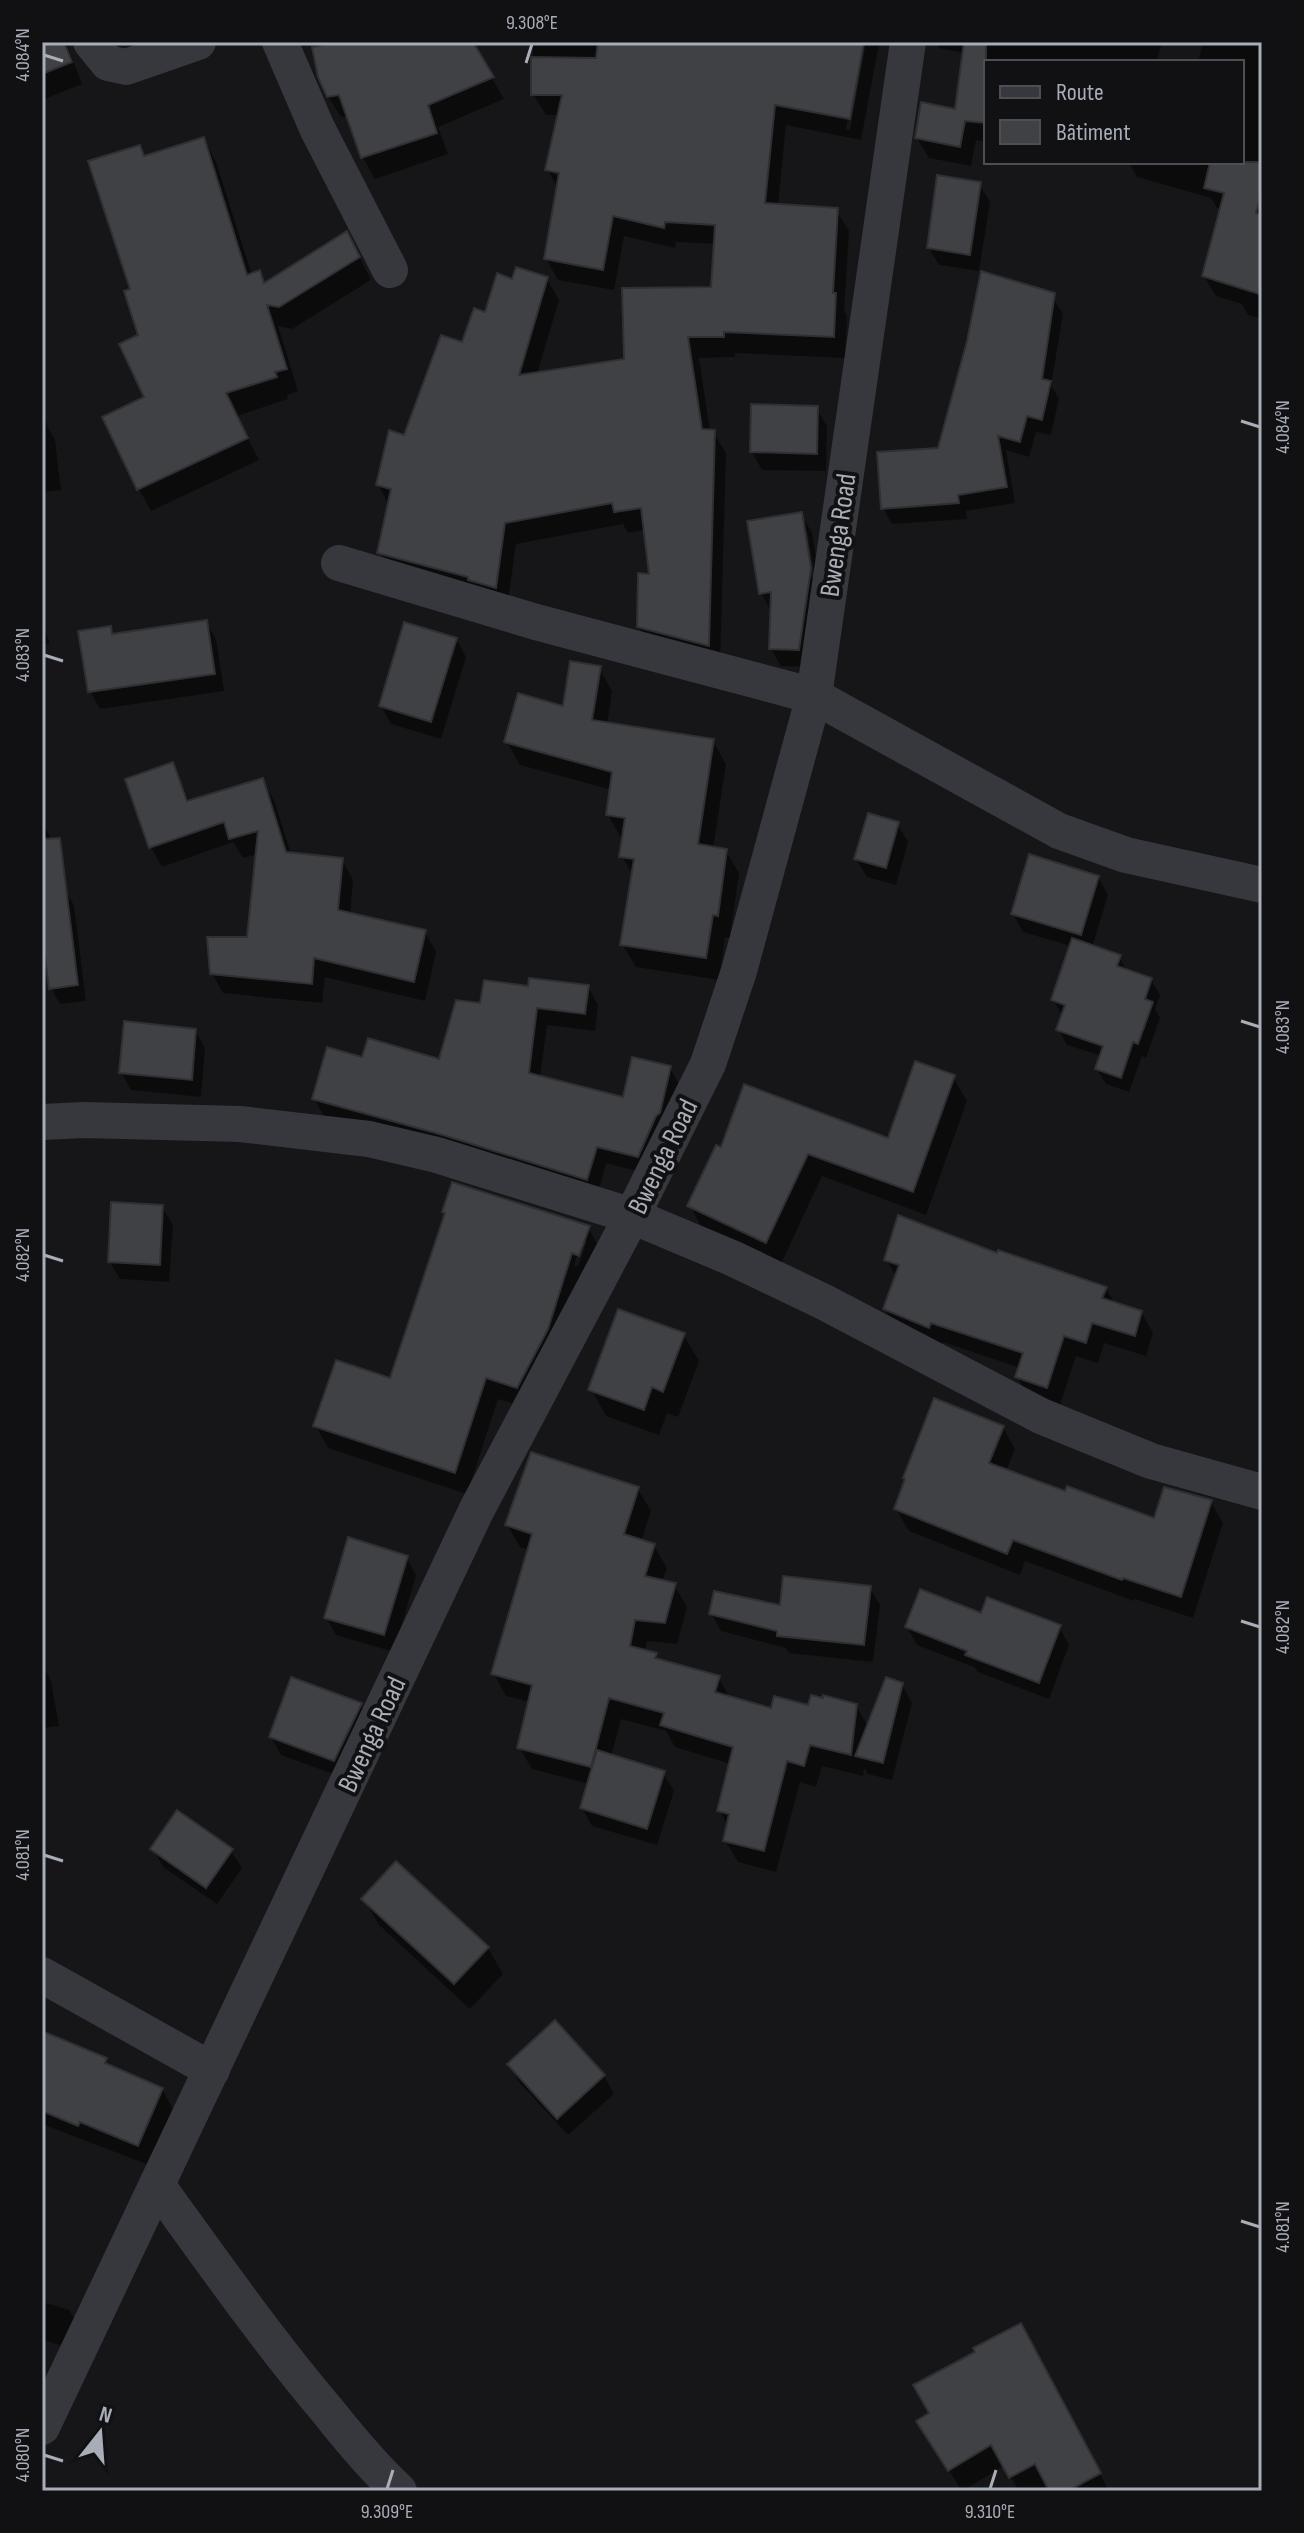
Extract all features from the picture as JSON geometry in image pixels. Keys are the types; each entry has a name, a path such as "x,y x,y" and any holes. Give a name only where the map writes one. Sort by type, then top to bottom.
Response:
{"street":[{"path":"91,42 108,63 126,67 198,42"},
{"path":"280,42 317,128 390,270"},
{"name":"Bwenga Road","path":"42,2427 56,2367 157,2185 476,1511 632,1216 708,1064 739,971 814,696 908,42"},
{"path":"339,563 480,607 814,696 1059,831 1126,855 1262,885"},
{"path":"42,1122 84,1120 240,1124 369,1139 437,1155 632,1216 732,1258 824,1302 1041,1416 1151,1461 1262,1492"},
{"path":"42,1975 212,2070"},
{"path":"157,2185 307,2387 377,2471 399,2491"}],"building":[{"path":"42,42 64,42 72,62 42,74"},
{"path":"338,42 473,42 494,77 428,105 437,133 361,158 339,95 327,97 318,77 312,47"},
{"path":"598,42 864,42 850,119 775,105 765,203 838,208 834,337 724,332 724,337 688,337 702,429 715,430 709,646 637,627 638,573 649,574 641,508 614,512 612,503 505,523 496,588 468,580 468,577 377,553 391,489 376,485 389,430 404,435 441,335 462,342 474,308 485,312 497,273 512,279 516,267 548,277 519,375 624,359 622,288 711,287 715,225 665,222 664,228 613,216 603,270 544,259 559,173 545,170 562,95 531,95 531,57 596,58"},
{"path":"964,42 986,42 984,123 965,121 960,147 915,138 921,102 955,109"},
{"path":"204,137 247,275 260,270 264,283 347,231 360,257 279,307 267,305 287,369 275,372 277,377 226,393 248,438 137,490 102,417 144,397 119,344 138,335 124,291 130,289 88,161 140,145 144,156"},
{"path":"1262,162 1262,190 1256,213 1262,215 1262,295 1202,276 1224,193 1204,188 1210,164"},
{"path":"937,175 981,182 970,255 927,248"},
{"path":"981,271 1055,293 1042,379 1051,381 1042,420 1027,416 1020,442 998,436 1007,487 958,495 959,503 881,509 877,452 938,448 967,341"},
{"path":"751,404 818,406 817,454 750,452"},
{"path":"802,512 811,568 799,650 769,649 771,592 759,594 747,521"},
{"path":"207,620 215,674 88,692 78,631 111,626 112,634"},
{"path":"404,622 457,638 431,722 379,706"},
{"path":"570,661 601,666 592,720 714,739 698,844 727,849 718,916 713,915 706,958 620,945 634,859 619,857 625,818 606,815 612,772 504,742 518,693 563,706"},
{"path":"173,762 187,801 263,778 286,852 343,858 338,910 426,930 414,982 314,958 312,984 210,974 207,937 247,937 258,831 229,839 224,822 149,848 125,779"},
{"path":"868,813 899,822 886,868 854,859"},
{"path":"60,838 78,985 49,989 42,934 42,839"},
{"path":"1029,854 1099,876 1081,935 1011,914"},
{"path":"1072,938 1121,955 1117,966 1152,978 1145,999 1153,1002 1138,1044 1133,1042 1121,1078 1095,1069 1103,1046 1056,1030 1065,1005 1051,1000"},
{"path":"529,978 589,985 585,1014 537,1008 529,1073 623,1097 632,1057 671,1066 660,1113 638,1157 597,1147 587,1180 443,1135 312,1099 327,1047 362,1057 368,1038 439,1059 456,1000 480,1003 484,980 528,986"},
{"path":"124,1021 196,1029 192,1080 119,1073"},
{"path":"915,1061 955,1075 913,1192 808,1154 766,1243 687,1206 716,1145 721,1147 744,1084 888,1138"},
{"path":"452,1182 590,1226 579,1256 572,1253 548,1329 517,1388 486,1378 455,1473 313,1426 336,1360 390,1378 445,1213 442,1212"},
{"path":"111,1202 163,1205 160,1265 108,1262"},
{"path":"898,1215 997,1253 998,1250 1107,1287 1102,1298 1142,1311 1135,1336 1092,1323 1086,1343 1064,1336 1047,1388 1015,1377 1023,1353 931,1323 929,1328 883,1309 899,1265 884,1260"},
{"path":"618,1309 685,1333 663,1392 652,1387 644,1410 588,1390"},
{"path":"934,1398 1004,1426 989,1463 1065,1491 1067,1486 1154,1518 1164,1487 1212,1500 1181,1597 1122,1580 1013,1540 1007,1554 894,1509"},
{"path":"531,1452 639,1487 624,1534 655,1544 645,1576 676,1583 665,1623 635,1620 630,1646 657,1653 655,1658 720,1676 715,1692 771,1708 774,1696 808,1705 811,1695 823,1698 823,1695 857,1704 851,1755 810,1745 804,1766 787,1761 764,1851 723,1841 729,1814 717,1811 733,1747 660,1725 664,1713 609,1698 591,1767 517,1748 532,1685 491,1674 532,1534 505,1525"},
{"path":"348,1537 408,1556 384,1635 324,1618"},
{"path":"783,1576 871,1586 864,1645 777,1636 777,1631 709,1614 714,1591 780,1605"},
{"path":"920,1589 981,1613 987,1597 1061,1625 1039,1683 965,1655 967,1651 905,1627"},
{"path":"291,1677 362,1703 334,1761 269,1737"},
{"path":"886,1677 903,1683 883,1763 855,1756"},
{"path":"597,1750 665,1771 647,1829 580,1808"},
{"path":"177,1810 233,1849 206,1888 150,1849"},
{"path":"396,1861 489,1947 454,1984 361,1899"},
{"path":"555,2020 605,2075 557,2119 507,2064"},
{"path":"42,2031 107,2058 105,2063 163,2088 138,2146 80,2122 78,2126 42,2111"},
{"path":"1021,2323 1101,2473 1068,2491 1049,2491 1035,2464 1009,2478 991,2445 948,2471 916,2421 929,2413 913,2385"}]}
